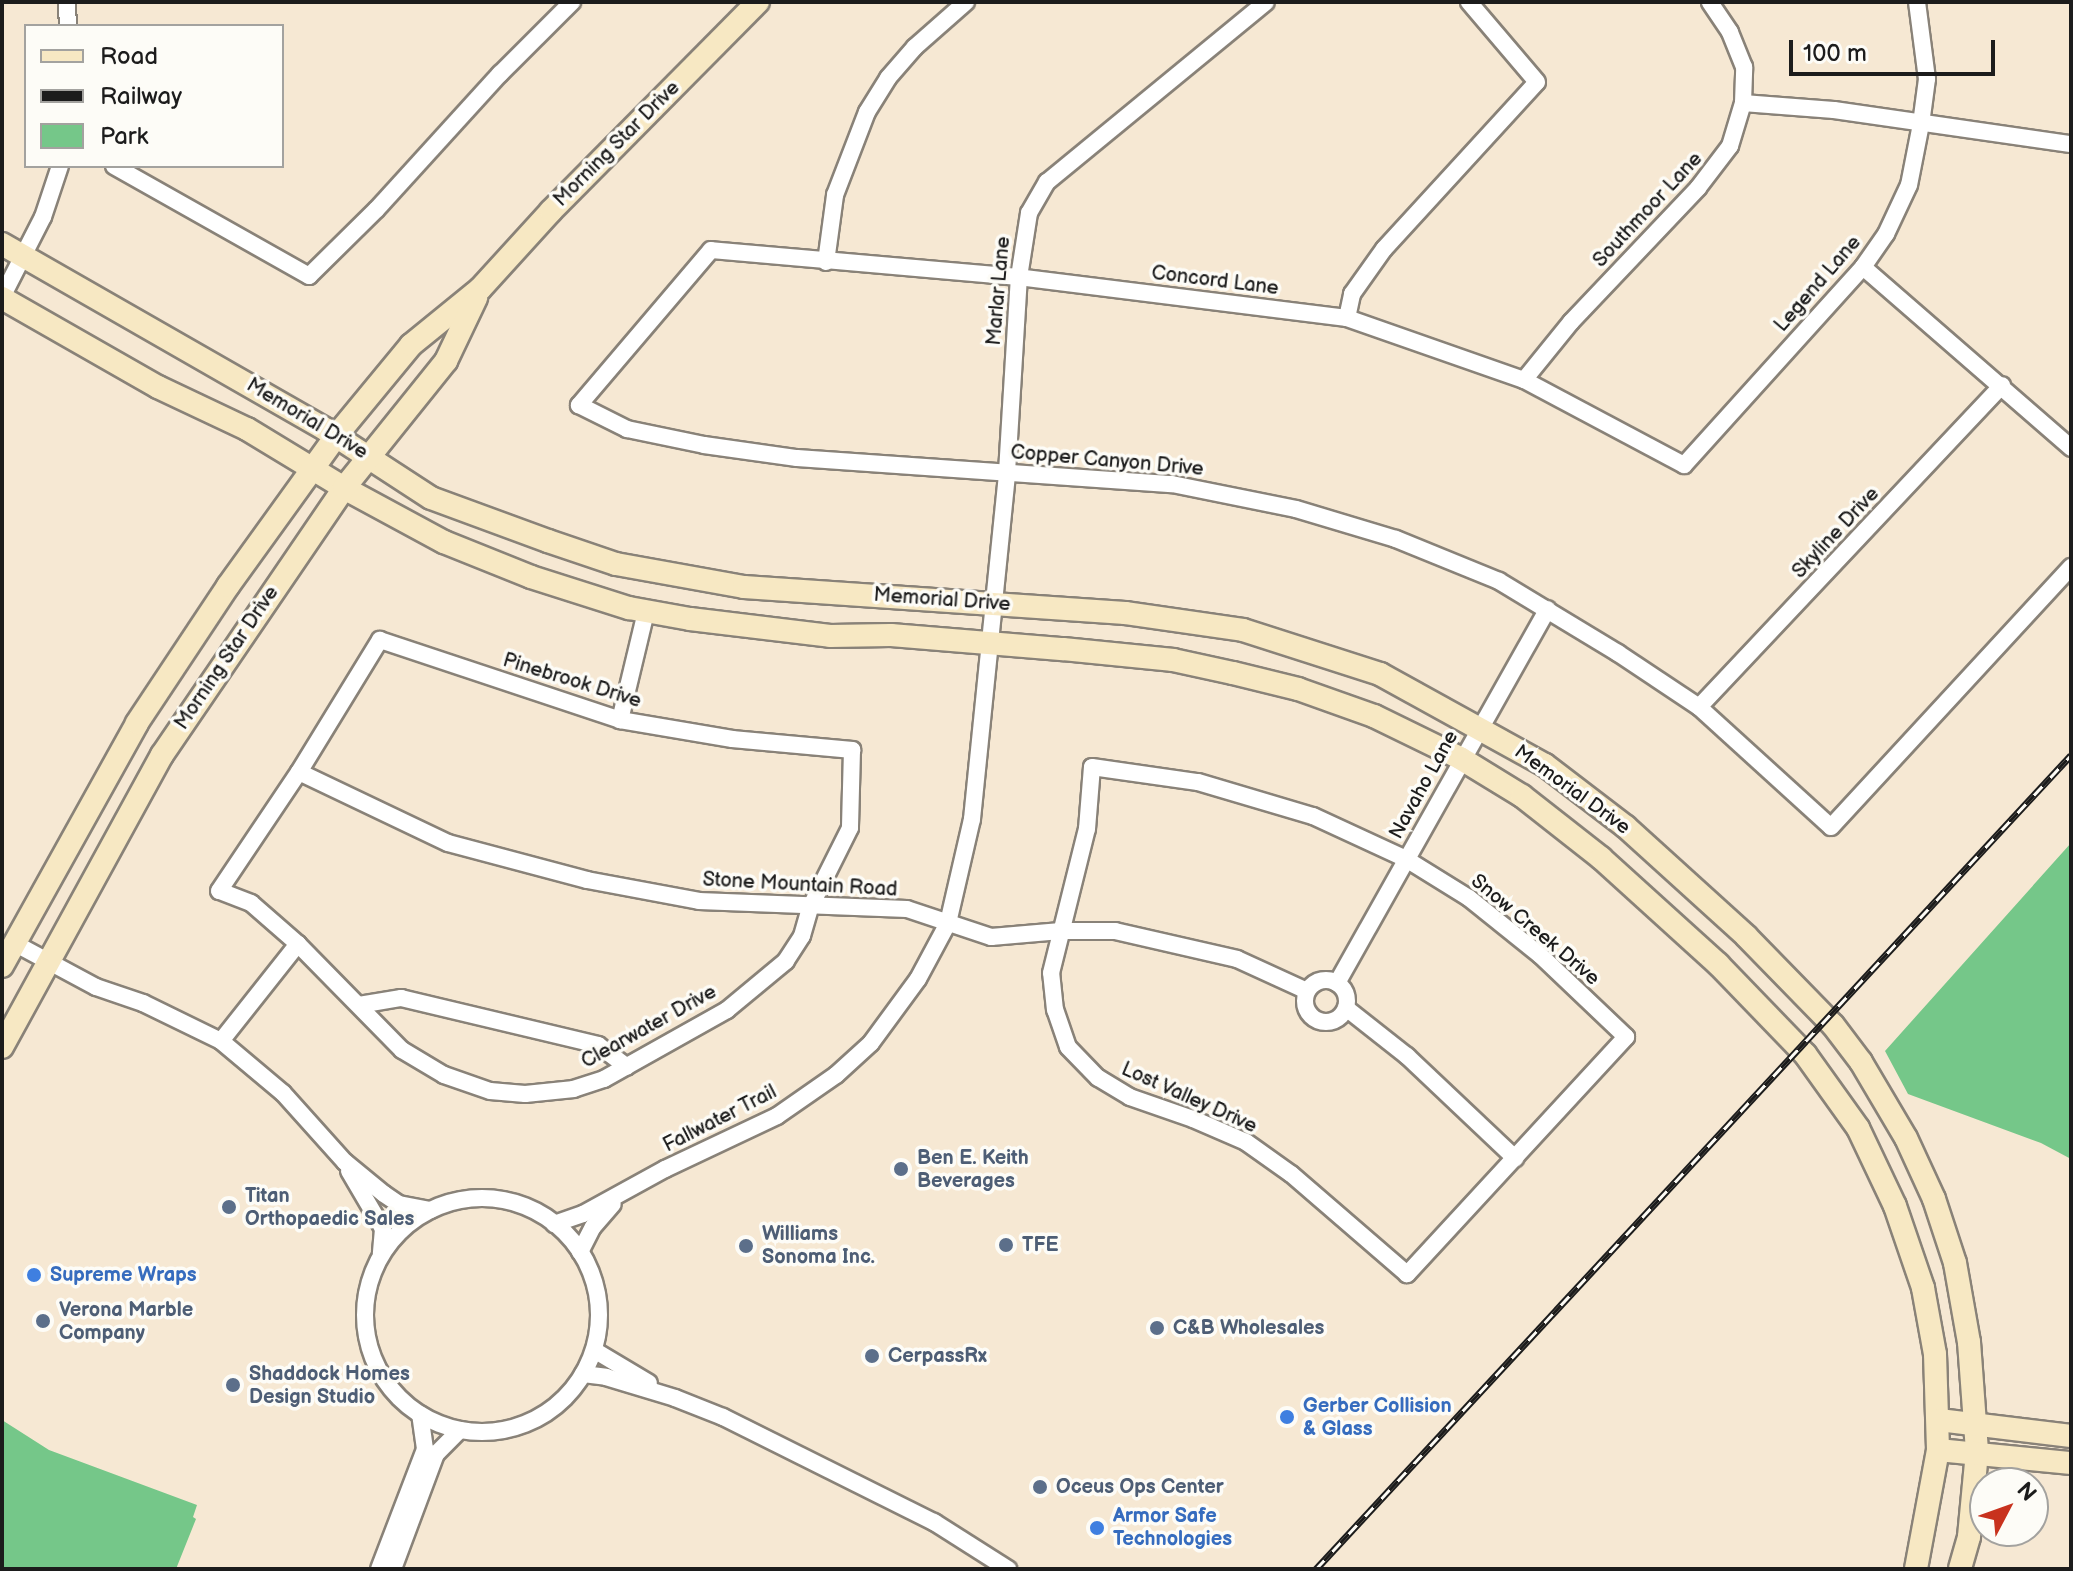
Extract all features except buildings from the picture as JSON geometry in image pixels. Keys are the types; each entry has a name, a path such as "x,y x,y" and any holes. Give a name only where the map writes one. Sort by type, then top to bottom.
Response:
{"main road":[{"name":"Morning Star Drive","path":"2,966 137,723 336,436 411,345 480,289 551,211 755,3"},
{"name":"Memorial Drive","path":"2,244 336,436 431,498 616,564 744,587 1125,613 1243,630 1380,674 1545,765 1626,827 1746,936 1833,1025 1861,1062 1906,1138 1934,1199 1955,1263 1969,1342 1977,1452 1969,1537 1960,1569"},
{"name":"Morning Star Drive","path":"2,1047 162,755 344,488 446,361 480,289"},
{"name":"Memorial Drive","path":"2,298 158,387 247,429 344,488 444,542 531,577 646,612 830,636 891,635 1173,660 1233,673 1298,689 1374,716 1460,758 1522,796 1601,858 1718,964 1805,1054 1858,1128 1895,1206 1923,1288 1935,1354 1938,1450 1916,1569"},
{"path":"1939,1420 1976,1422 2071,1436"},
{"path":"1938,1450 2071,1463"}],"street":[{"path":"67,2 68,24"},
{"path":"118,168 309,276 377,209 500,74 572,2"},
{"path":"826,262 835,195 867,112 888,78 915,47 966,2"},
{"name":"Marlar Lane","path":"991,644 1024,228 1047,182 1266,2"},
{"path":"1347,318 1352,294 1384,249 1537,82 1469,2"},
{"name":"Southmoor Lane","path":"1524,380 1571,322 1721,162 1730,146 1743,103 1744,67 1730,32 1710,2"},
{"name":"Legend Lane","path":"1684,465 1863,267 1886,234 1909,185 1921,124 1927,79 1917,2"},
{"path":"1743,103 1824,109 2071,144"},
{"path":"2,298 26,256 59,168"},
{"name":"Concord Lane","path":"579,405 711,250 1019,277 1347,318 1524,380 1684,465"},
{"path":"1863,267 2071,448"},
{"name":"Skyline Drive","path":"1699,707 2002,385"},
{"name":"Copper Canyon Drive","path":"579,405 627,429 704,445 797,458 1172,484 1296,509 1447,558 1499,581 1548,609 1699,707 1831,827 2071,567"},
{"name":"Navaho Lane","path":"1337,983 1460,758 1548,609"},
{"path":"620,720 646,612"},
{"name":"Pinebrook Drive","path":"299,772 380,640 620,720 732,739 852,750"},
{"name":"Fallwater Trail","path":"554,1224 622,1195 665,1169 777,1116 836,1075 885,1027 918,979 948,923 972,819 991,644"},
{"name":"Clearwater Drive","path":"299,772 219,891 251,903 298,944 402,1050 444,1075 490,1091 525,1094 574,1089 627,1067 727,1010 786,961 802,936 810,908 850,828 852,750"},
{"name":"Snow Creek Drive","path":"1092,767 1198,782 1313,816 1406,859 1469,898 1540,955 1626,1037 1515,1158"},
{"name":"Lost Valley Drive","path":"1092,767 1087,829 1051,973 1055,1010 1068,1047 1098,1078 1130,1097 1246,1142 1291,1174 1407,1274 1515,1158"},
{"name":"Stone Mountain Road","path":"299,772 448,843 587,880 699,901 810,908 907,909 991,937 1061,931 1115,931 1237,959 1307,991"},
{"path":"14,943 96,987 194,1026 221,1041 283,1093 345,1162 399,1204 430,1210"},
{"path":"221,1041 298,944"},
{"path":"1324,979 1337,983 1346,994 1346,1008 1336,1020 1320,1022 1305,1007 1307,991 1324,979"},
{"path":"359,1005 401,998 598,1045 627,1067"},
{"path":"1346,1008 1407,1056 1515,1158"},
{"path":"345,1162 383,1229 381,1254 368,1288 368,1336 374,1359 393,1390 420,1414 460,1430 486,1432 512,1428 537,1419 559,1404 583,1374 594,1350 599,1310 595,1284 580,1252 554,1224 519,1204 489,1198 459,1200 430,1210 405,1227 381,1254"},
{"name":"Fallwater Trail","path":"580,1252 593,1227 622,1195"},
{"path":"594,1350 675,1398"},
{"path":"583,1374 606,1377 675,1398 758,1434 934,1522 1008,1569"},
{"path":"379,1569 425,1449 420,1414"},
{"path":"393,1569 436,1454 460,1430"}],"green space":[{"path":"2071,843 2071,1159 2041,1143 1908,1094 1885,1051"},
{"path":"2,1420 49,1450 197,1505 193,1517 196,1519 176,1569 2,1569"}],"railway":[{"path":"1316,1569 2071,755"}],"place":[{"name":"Ben E. Keith Beverages","path":"901,1169"},
{"name":"Titan Orthopaedic Sales","path":"229,1207"},
{"name":"TFE","path":"1006,1245"},
{"name":"Williams Sonoma Inc.","path":"746,1246"},
{"name":"Supreme Wraps","path":"34,1275"},
{"name":"Verona Marble Company","path":"43,1321"},
{"name":"C&B Wholesales","path":"1157,1328"},
{"name":"CerpassRx","path":"872,1356"},
{"name":"Shaddock Homes Design Studio","path":"233,1385"},
{"name":"Gerber Collision & Glass","path":"1287,1417"},
{"name":"Oceus Ops Center","path":"1040,1487"},
{"name":"Armor Safe Technologies","path":"1097,1528"}]}
